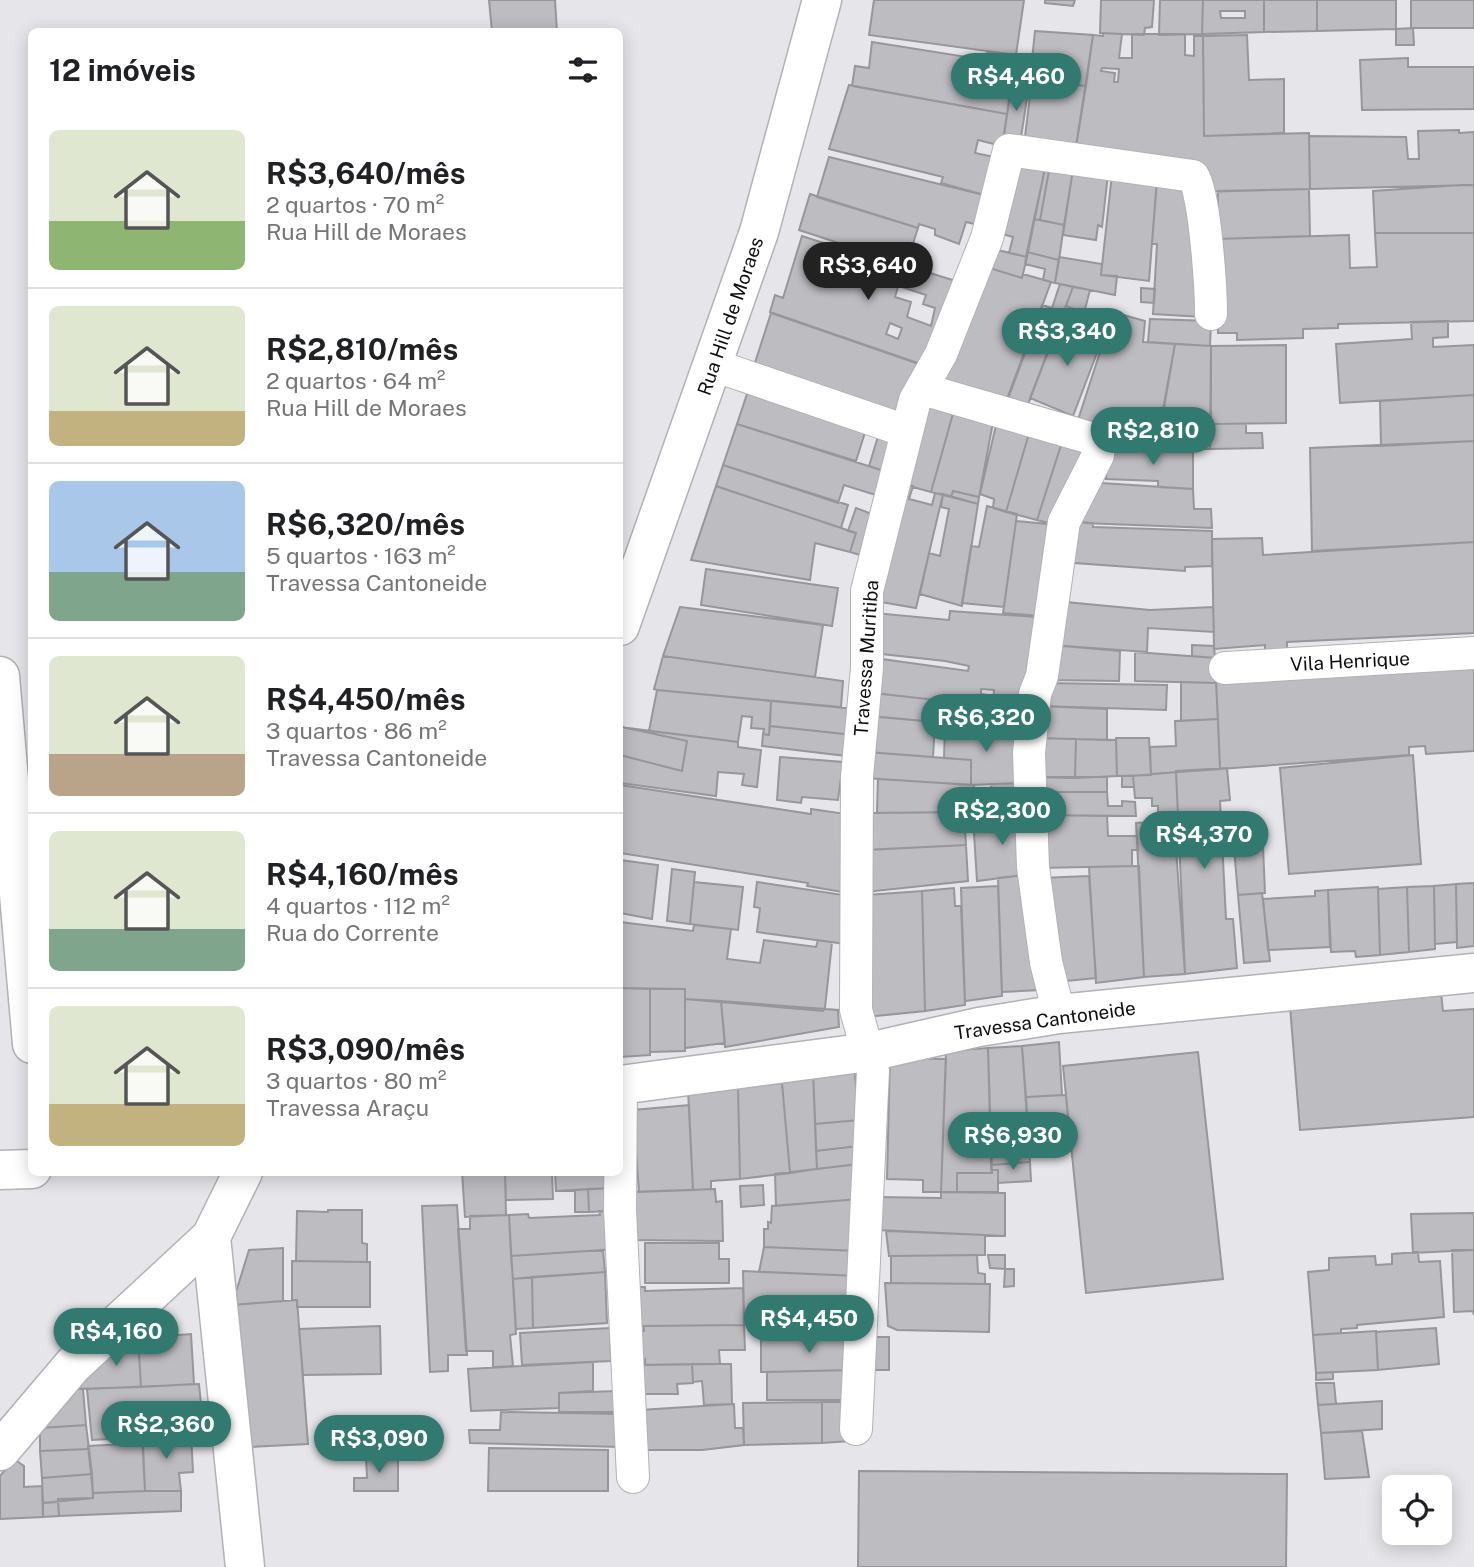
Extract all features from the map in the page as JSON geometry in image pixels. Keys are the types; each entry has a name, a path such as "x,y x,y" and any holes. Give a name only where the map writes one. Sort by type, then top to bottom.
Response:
{"street":[{"name":"Rua Hill de Moraes","path":"623,618 759,232 822,0"},
{"path":"0,676 28,998"},
{"name":"Travessa Cantoneide","path":"623,1085 869,1052 979,1027 1059,1014 1474,973"},
{"path":"0,1170 28,1170"},
{"path":"0,1451 73,1365 211,1237 241,1176"},
{"path":"211,1237 245,1567"}],"lane":[{"name":"Travessa Muritiba","path":"856,1429 873,1072 856,1010 857,776 867,668 867,591 915,400 942,354 987,239 1009,150 1193,176 1198,182 1204,225 1211,314"},
{"path":"713,365 906,431"},
{"path":"922,389 1094,439 1100,446 1064,522 1042,676 1035,694 1029,754 1034,867 1046,962 1059,1014"},
{"name":"Vila Henrique","path":"1225,668 1474,653"},
{"path":"620,1176 633,1477"}],"building":[{"path":"489,0 555,0 557,28 492,28"},
{"path":"874,0 1024,0 1016,55 869,35"},
{"path":"1045,0 1075,0 1073,6 1045,3"},
{"path":"1101,0 1154,0 1152,27 1145,28 1144,35 1100,33"},
{"path":"1160,0 1203,0 1202,34 1159,35"},
{"path":"1203,0 1264,0 1264,32 1202,34","holes":["1220,11 1245,11 1245,18 1221,18"]},
{"path":"1264,0 1317,0 1317,31 1264,32"},
{"path":"1317,0 1396,0 1396,29 1317,31"},
{"path":"1411,0 1474,0 1474,28 1411,28"},
{"path":"1413,28 1414,45 1396,45 1396,29"},
{"path":"1035,31 1093,35 1086,86 1030,79"},
{"path":"1103,33 1122,34 1119,58 1132,58 1132,34 1185,34 1185,55 1194,56 1194,36 1203,36 1204,136 1309,133 1310,189 1199,192 1075,153 1093,35 1103,36","holes":["1102,68 1119,69 1118,82 1114,82 1115,73 1101,71"]},
{"path":"1247,35 1249,80 1284,79 1284,133 1204,136 1203,36"},
{"path":"872,42 967,57 964,85 982,87 987,51 1016,55 1007,114 852,86 855,66 869,68"},
{"path":"1408,58 1408,67 1474,67 1474,109 1362,110 1360,60"},
{"path":"1032,79 1086,86 1075,153 1024,145"},
{"path":"1012,82 1029,85 1020,144 1003,142"},
{"path":"849,85 1007,114 1002,146 978,140 975,153 999,158 988,196 941,183 943,177 829,149"},
{"path":"1459,130 1459,133 1474,132 1474,185 1310,189 1309,136 1406,137 1408,159 1419,159 1418,131"},
{"path":"1018,154 1047,158 1027,257 1009,253 1013,237 995,232"},
{"path":"829,157 988,196 979,225 966,222 959,244 935,235 935,229 919,224 918,228 817,197"},
{"path":"1051,160 1074,164 1064,225 1040,220"},
{"path":"1045,169 1049,171 1040,220 1034,219"},
{"path":"1073,169 1108,174 1102,227 1098,225 1096,240 1063,235"},
{"path":"1112,174 1157,178 1149,281 1101,275"},
{"path":"1157,181 1195,183 1203,317 1153,314 1157,244 1152,244"},
{"path":"1474,185 1474,233 1375,233 1373,191"},
{"path":"1309,189 1310,236 1217,239 1218,191"},
{"path":"810,194 918,228 906,265 799,230"},
{"path":"1034,219 1064,225 1059,260 1027,252"},
{"path":"1375,233 1474,233 1474,321 1338,324 1338,328 1303,329 1303,338 1237,340 1237,333 1218,333 1216,239 1349,235 1350,268 1377,267"},
{"path":"802,236 903,269 895,297 911,302 907,317 931,326 935,308 923,304 926,295 902,287 908,266 965,284 935,369 770,312 775,295 783,298","holes":["890,323 902,328 898,339 886,334"]},
{"path":"989,248 1027,257 1022,278 983,266"},
{"path":"1027,252 1059,260 1055,283 1043,280 1045,269 1025,264"},
{"path":"1059,257 1102,264 1101,275 1117,276 1115,295 1055,283"},
{"path":"983,266 1022,278 1023,274 1051,282 1004,410 930,382"},
{"path":"1060,284 1073,287 1027,407 1007,399 1042,305 1052,308"},
{"path":"1073,287 1090,290 1084,313 1066,306"},
{"path":"1141,288 1155,289 1154,303 1141,302"},
{"path":"1113,312 1145,321 1143,342 1175,344 1159,431 1116,425 1113,435 1077,423"},
{"path":"771,313 922,365 901,421 752,372"},
{"path":"1150,319 1211,321 1210,346 1148,342"},
{"path":"1060,320 1103,337 1073,416 1030,398"},
{"path":"1448,321 1448,337 1433,338 1433,347 1474,345 1474,395 1340,403 1336,344 1412,339 1411,322"},
{"path":"1175,344 1211,346 1210,449 1157,448"},
{"path":"1286,345 1286,423 1211,424 1211,346"},
{"path":"749,388 867,426 856,461 737,424"},
{"path":"1474,395 1474,441 1381,446 1380,401"},
{"path":"919,401 954,410 931,492 895,482"},
{"path":"954,410 994,417 979,497 953,491 951,497 931,492"},
{"path":"997,421 1030,430 1006,512 993,508 994,499 980,494"},
{"path":"737,424 890,473 882,497 844,485 838,503 723,465"},
{"path":"1211,424 1246,424 1246,433 1262,433 1263,448 1210,449"},
{"path":"880,430 902,437 890,473 869,466"},
{"path":"1030,430 1062,442 1037,520 1006,512"},
{"path":"1474,441 1474,542 1312,551 1310,448"},
{"path":"1062,442 1087,451 1061,526 1037,520"},
{"path":"1108,448 1159,454 1159,448 1193,448 1193,489 1158,487 1158,481 1106,479"},
{"path":"723,465 848,505 841,528 716,486"},
{"path":"895,482 913,486 909,499 932,505 935,493 943,494 916,608 869,600"},
{"path":"1085,482 1193,489 1194,509 1211,509 1212,528 1083,523"},
{"path":"716,486 856,533 850,552 815,543 810,580 691,560"},
{"path":"953,491 979,497 978,504 951,497"},
{"path":"943,494 978,504 962,606 920,594 929,553 940,556 949,509 941,507"},
{"path":"987,506 1017,514 1004,607 962,603 971,546 979,547"},
{"path":"856,508 880,517 867,557 850,552 856,533 848,531"},
{"path":"1016,521 1058,525 1040,616 1003,613"},
{"path":"1066,522 1093,523 1093,527 1212,531 1212,566 1185,567 1185,571 1061,562"},
{"path":"1262,538 1263,555 1474,542 1474,633 1287,642 1287,650 1265,651 1265,645 1214,649 1212,539"},
{"path":"706,569 838,588 832,626 701,605"},
{"path":"1055,601 1150,610 1213,607 1214,632 1148,628 1147,652 1051,645"},
{"path":"680,607 823,625 815,677 663,656"},
{"path":"950,611 1037,617 1025,710 993,707 994,690 981,689 981,694 989,695 988,706 874,693 874,658 968,671 969,666 945,661 873,653 875,613 949,620"},
{"path":"1051,645 1120,651 1119,681 1049,680"},
{"path":"1192,645 1214,646 1215,658 1192,656"},
{"path":"1135,652 1215,658 1216,683 1135,681"},
{"path":"663,656 843,681 841,707 657,690 654,689"},
{"path":"1474,664 1474,751 1426,754 1425,746 1409,747 1409,755 1220,769 1216,679"},
{"path":"1181,682 1216,683 1218,719 1181,721"},
{"path":"1043,683 1167,685 1166,710 1041,706"},
{"path":"657,690 771,701 769,735 763,734 764,729 751,728 752,717 742,716 738,742 649,731"},
{"path":"874,693 1025,710 1023,734 868,716"},
{"path":"771,701 856,709 853,735 770,726"},
{"path":"1038,706 1107,709 1107,740 1037,738"},
{"path":"870,716 935,722 933,757 868,752"},
{"path":"1218,719 1220,769 1151,774 1150,747 1176,746 1175,721"},
{"path":"770,726 853,735 855,757 762,746 763,734 769,735"},
{"path":"945,726 1021,734 1020,783 971,785 971,760 944,758"},
{"path":"623,727 687,741 682,771 623,756"},
{"path":"628,728 738,742 738,747 761,750 757,787 742,785 744,774 718,772 716,796 623,783 623,756 682,771 687,741"},
{"path":"1033,738 1076,739 1075,778 1033,777"},
{"path":"1116,738 1149,738 1151,775 1117,776"},
{"path":"1076,739 1116,740 1117,776 1075,778"},
{"path":"866,752 971,760 971,785 865,778"},
{"path":"1413,755 1421,864 1289,874 1280,768"},
{"path":"780,757 843,762 838,800 802,797 801,803 777,800"},
{"path":"1227,768 1230,800 1220,801 1226,919 1233,919 1237,968 1185,974 1176,771"},
{"path":"1176,772 1178,817 1165,817 1165,814 1158,813 1158,806 1152,806 1152,798 1135,798 1133,776"},
{"path":"1122,776 1133,776 1134,787 1122,787"},
{"path":"1037,777 1107,777 1107,792 1037,792"},
{"path":"878,779 974,785 974,812 877,813"},
{"path":"1029,783 1030,812 990,812 991,784"},
{"path":"623,785 811,814 811,809 846,814 843,892 807,886 808,883 623,853"},
{"path":"1040,792 1107,792 1108,806 1122,806 1122,801 1135,802 1136,816 1040,815"},
{"path":"964,812 966,845 868,850 867,813"},
{"path":"1036,815 1107,816 1108,836 1137,836 1138,850 1132,850 1132,866 1039,868"},
{"path":"1028,816 1032,874 977,881 973,817"},
{"path":"1174,821 1185,974 1144,977 1136,823"},
{"path":"966,845 968,881 866,892 864,850"},
{"path":"1263,846 1265,893 1238,895 1234,848"},
{"path":"623,860 658,865 652,919 623,914"},
{"path":"1139,866 1144,977 1096,983 1089,867"},
{"path":"672,869 695,872 690,924 667,921"},
{"path":"1032,874 1040,990 1002,992 998,878"},
{"path":"1089,876 1096,978 1056,982 1040,878"},
{"path":"694,882 743,887 738,930 690,924"},
{"path":"757,882 850,896 846,944 757,932 760,908 754,907"},
{"path":"1474,883 1474,946 1457,948 1456,884"},
{"path":"1456,884 1457,942 1435,944 1434,886"},
{"path":"998,886 1002,996 965,1001 961,888"},
{"path":"1434,886 1435,949 1409,952 1407,887"},
{"path":"1378,887 1380,955 1356,957 1355,951 1331,952 1328,890"},
{"path":"1407,887 1409,952 1380,955 1378,889"},
{"path":"954,888 955,906 961,906 965,1005 925,1011 922,891"},
{"path":"1328,890 1330,947 1268,950 1263,899 1315,896 1315,891"},
{"path":"922,891 925,1011 866,1017 867,895"},
{"path":"1262,893 1270,961 1244,963 1238,895"},
{"path":"623,922 693,931 694,925 731,929 727,959 760,963 764,940 816,947 818,940 832,942 823,1011 685,999 685,989 623,988"},
{"path":"623,988 650,989 650,1055 623,1057"},
{"path":"650,989 685,989 685,1051 650,1052"},
{"path":"1441,993 1443,1011 1474,1009 1474,1117 1300,1130 1290,1006"},
{"path":"685,999 721,1001 725,1043 685,1048"},
{"path":"721,1001 838,1010 839,1027 725,1047"},
{"path":"1059,1042 1062,1095 1026,1097 1022,1046"},
{"path":"1022,1046 1030,1162 991,1165 988,1048"},
{"path":"988,1048 992,1173 957,1173 957,1192 941,1192 946,1051"},
{"path":"1198,1052 1223,1279 1086,1293 1063,1066"},
{"path":"890,1058 946,1059 941,1192 923,1192 923,1180 887,1179"},
{"path":"854,1066 859,1120 815,1124 813,1071"},
{"path":"813,1069 817,1169 790,1173 782,1083"},
{"path":"782,1083 790,1173 740,1179 738,1088"},
{"path":"738,1088 740,1179 711,1181 711,1189 693,1190 688,1090"},
{"path":"1066,1095 1070,1145 1029,1147 1026,1097"},
{"path":"689,1105 693,1190 639,1192 633,1110"},
{"path":"859,1120 858,1146 816,1151 815,1124"},
{"path":"858,1146 859,1164 817,1169 816,1151"},
{"path":"1030,1162 1031,1181 998,1183 998,1170 991,1170 991,1165"},
{"path":"859,1164 858,1199 776,1206 775,1174"},
{"path":"991,1170 998,1170 998,1192 957,1192 957,1173 992,1173"},
{"path":"462,1176 505,1176 506,1215 465,1217"},
{"path":"505,1176 552,1176 553,1199 506,1200"},
{"path":"555,1176 613,1176 613,1188 556,1191"},
{"path":"763,1185 764,1205 741,1207 740,1186"},
{"path":"613,1188 614,1211 589,1212 588,1189"},
{"path":"588,1189 589,1212 575,1212 575,1190"},
{"path":"715,1189 716,1202 722,1201 723,1241 630,1240 629,1192"},
{"path":"941,1192 1005,1193 1005,1236 878,1230 878,1197 941,1198"},
{"path":"858,1199 858,1251 764,1247 764,1229 768,1229 768,1222 771,1223 772,1206"},
{"path":"457,1205 467,1355 448,1355 448,1371 430,1372 422,1206"},
{"path":"362,1210 362,1243 367,1244 367,1262 296,1261 297,1211"},
{"path":"599,1211 616,1211 617,1249 511,1256 509,1215 528,1214 529,1218 600,1215"},
{"path":"1474,1213 1474,1250 1413,1253 1411,1214"},
{"path":"509,1215 516,1334 510,1335 513,1366 493,1367 493,1351 466,1351 458,1229 470,1229 470,1216"},
{"path":"886,1231 985,1235 985,1255 889,1256"},
{"path":"645,1243 719,1243 719,1259 729,1259 729,1283 645,1283"},
{"path":"764,1247 858,1251 857,1276 759,1272"},
{"path":"283,1248 283,1301 232,1305 249,1250"},
{"path":"603,1250 605,1272 513,1279 511,1256"},
{"path":"1452,1250 1474,1250 1474,1315 1473,1311 1454,1312"},
{"path":"1418,1252 1419,1262 1440,1261 1444,1317 1357,1325 1357,1328 1341,1329 1341,1333 1313,1335 1308,1272 1329,1270 1329,1258 1375,1256 1376,1265 1392,1264 1392,1254"},
{"path":"977,1255 978,1273 985,1274 985,1284 891,1283 891,1256"},
{"path":"988,1255 1005,1255 1005,1269 990,1268"},
{"path":"292,1261 370,1262 370,1307 297,1307 297,1300 292,1300"},
{"path":"1005,1269 1014,1269 1014,1286 1004,1287"},
{"path":"743,1271 857,1276 857,1307 772,1303 772,1317 744,1316"},
{"path":"605,1272 607,1323 533,1328 532,1277"},
{"path":"532,1277 533,1328 516,1329 513,1279"},
{"path":"885,1283 990,1284 989,1332 897,1330 888,1326"},
{"path":"636,1287 645,1287 645,1291 743,1288 744,1325 638,1326"},
{"path":"297,1300 308,1444 250,1447 232,1305"},
{"path":"797,1310 857,1312 857,1338 761,1339 761,1317 797,1319"},
{"path":"744,1325 745,1350 719,1350 720,1364 645,1365 645,1359 639,1360 638,1331 644,1331 644,1326"},
{"path":"380,1326 381,1374 303,1375 299,1329"},
{"path":"610,1328 611,1361 522,1365 520,1333"},
{"path":"1436,1328 1439,1364 1378,1370 1376,1332"},
{"path":"1376,1331 1378,1370 1316,1373 1313,1335"},
{"path":"191,1334 194,1384 141,1387 138,1338"},
{"path":"869,1337 889,1337 889,1370 869,1370"},
{"path":"138,1338 141,1387 74,1389 118,1339"},
{"path":"857,1338 856,1370 761,1372 761,1339"},
{"path":"593,1362 593,1391 559,1393 559,1408 471,1411 468,1369"},
{"path":"692,1364 731,1364 732,1404 704,1405 702,1381 693,1382"},
{"path":"692,1364 693,1383 677,1384 678,1394 640,1394 639,1365"},
{"path":"849,1370 850,1400 767,1400 767,1372"},
{"path":"1333,1372 1333,1379 1316,1380 1316,1373"},
{"path":"1316,1383 1334,1383 1336,1404 1318,1405"},
{"path":"199,1384 204,1434 92,1440 87,1389"},
{"path":"74,1389 83,1389 86,1425 40,1428"},
{"path":"617,1391 617,1412 559,1412 559,1393"},
{"path":"1382,1401 1382,1429 1321,1433 1318,1405"},
{"path":"822,1402 822,1443 744,1445 743,1403"},
{"path":"822,1402 851,1402 851,1441 822,1443"},
{"path":"734,1404 735,1428 743,1428 744,1445 702,1450 642,1450 640,1410"},
{"path":"501,1412 620,1414 620,1447 470,1443 469,1430 500,1430"},
{"path":"86,1425 89,1449 40,1451 40,1428"},
{"path":"1362,1431 1369,1477 1325,1479 1321,1433"},
{"path":"191,1434 193,1472 179,1473 181,1491 145,1491 142,1437"},
{"path":"143,1443 145,1491 93,1493 88,1446"},
{"path":"489,1448 608,1450 608,1491 488,1491"},
{"path":"89,1449 92,1474 42,1478 40,1451"},
{"path":"366,1457 398,1457 398,1491 354,1491 354,1478 367,1478"},
{"path":"14,1459 24,1466 24,1487 42,1486 43,1517 0,1519 0,1476"},
{"path":"859,1471 1287,1474 1286,1567 858,1567"},
{"path":"92,1474 93,1498 43,1503 42,1478"},
{"path":"181,1491 181,1511 59,1516 58,1499 93,1498 93,1493"},
{"path":"58,1502 59,1516 43,1517 43,1503"}]}
